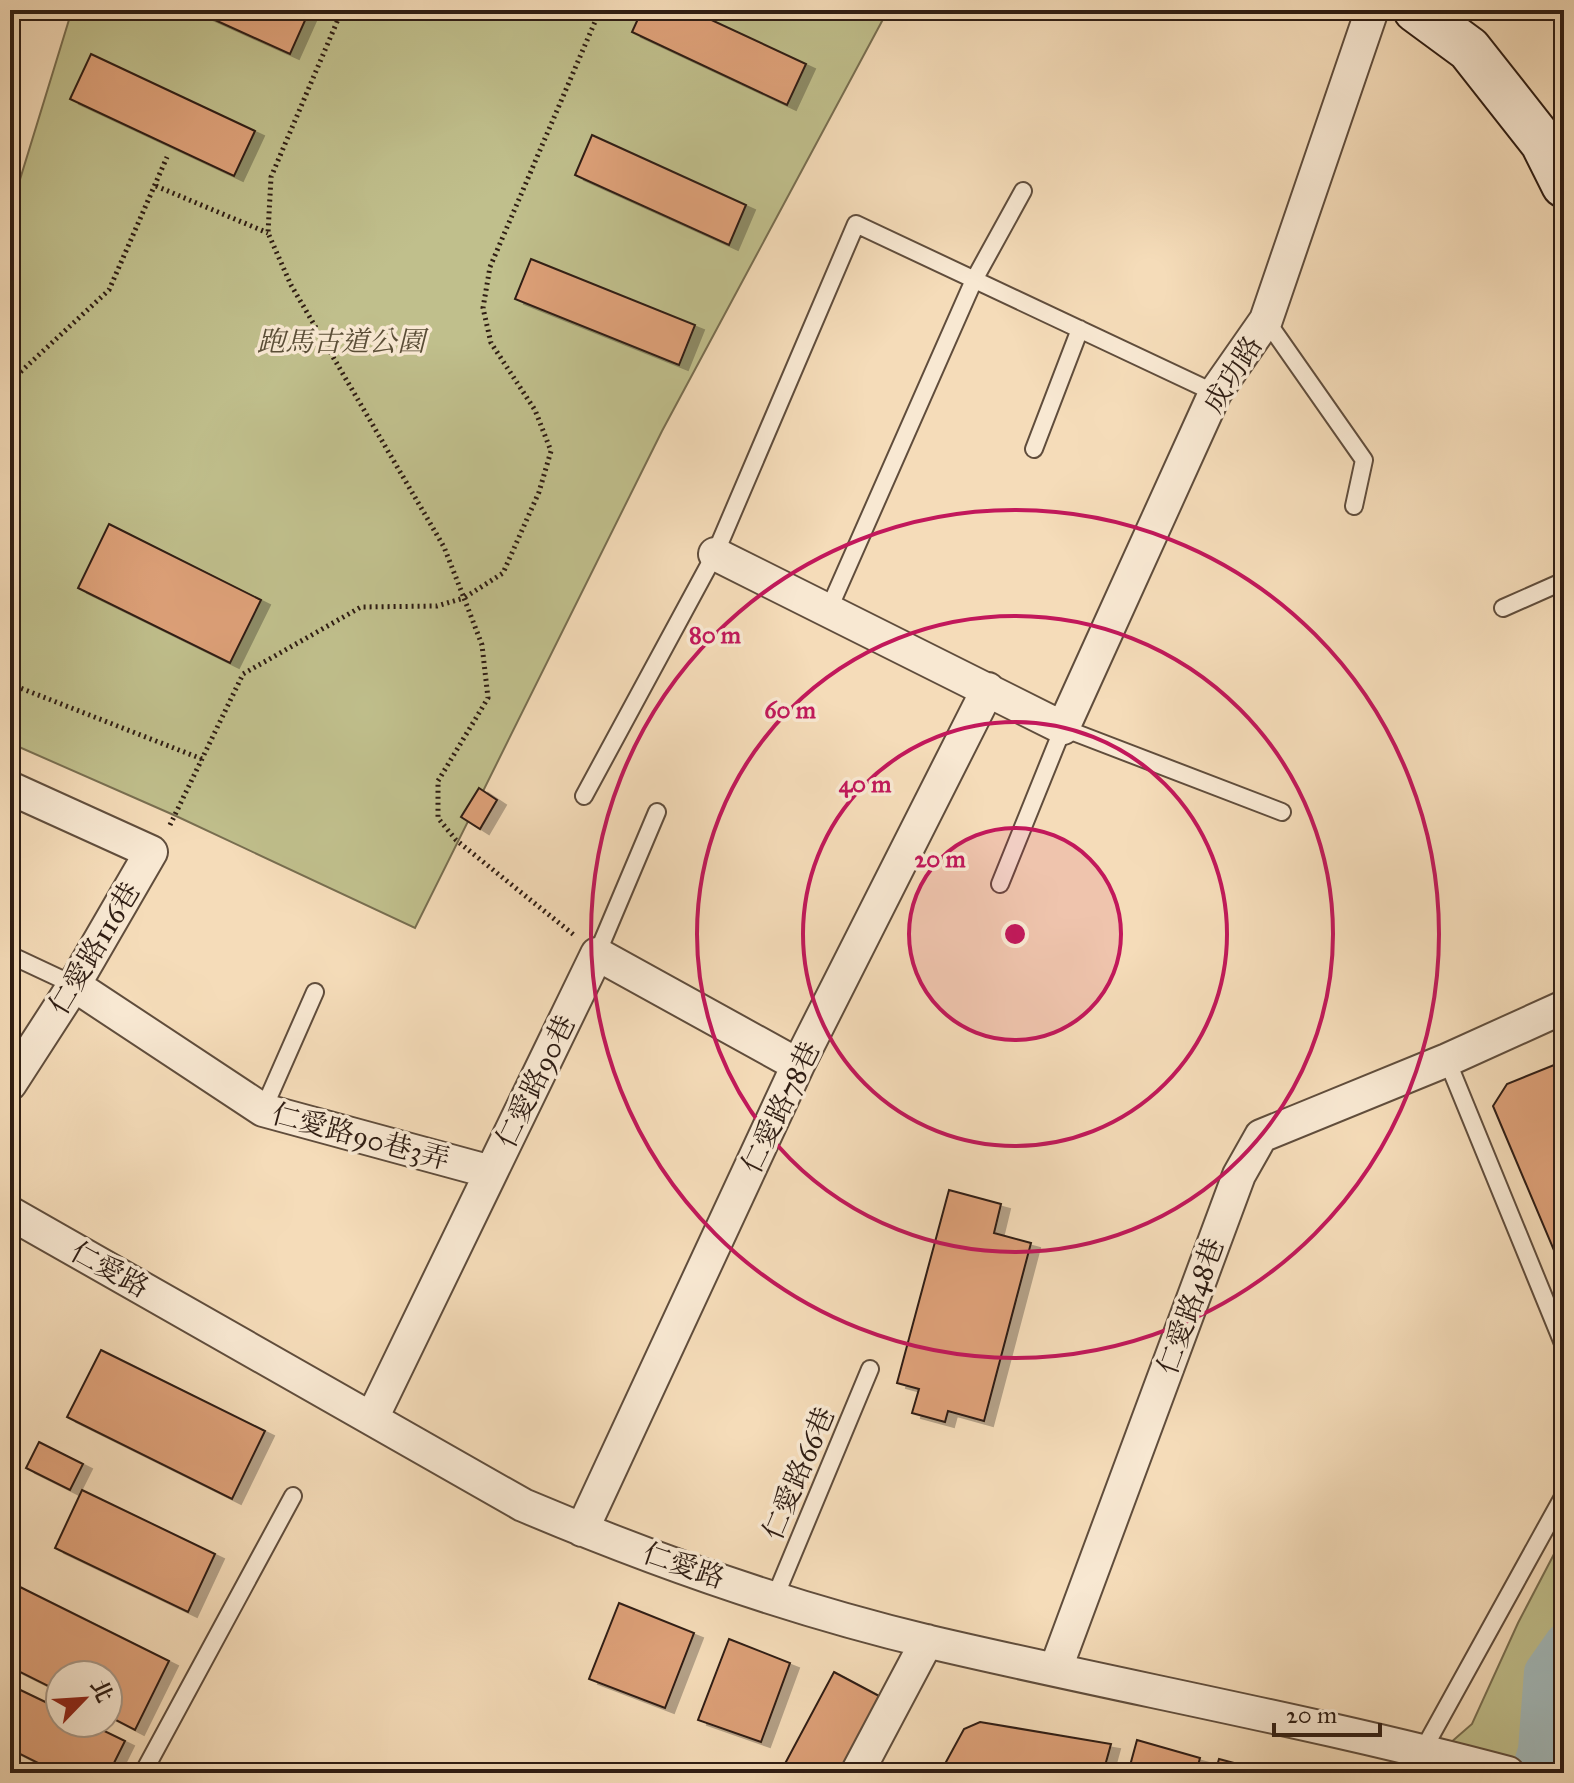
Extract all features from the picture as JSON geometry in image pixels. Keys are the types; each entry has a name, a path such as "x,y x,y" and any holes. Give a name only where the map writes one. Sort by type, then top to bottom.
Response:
{"street":[{"name":"成功路","path":"1063,728 1215,393 1266,320 1372,10"},
{"path":"1416,10 1469,49 1543,143 1564,185"},
{"path":"715,554 1063,728"},
{"name":"仁愛路78巷","path":"582,1530 798,1065 988,689"},
{"path":"10,788 151,852"},
{"name":"仁愛路116巷","path":"10,1084 74,985 151,852"},
{"path":"597,954 798,1065"},
{"name":"仁愛路90巷","path":"373,1416 597,954"},
{"name":"仁愛路90巷3弄","path":"74,985 263,1110 491,1172"},
{"name":"仁愛路48巷","path":"1056,1668 1239,1175 1261,1136 1447,1060 1564,1007"},
{"name":"仁愛路","path":"10,1213 373,1416 523,1505 582,1530 775,1597 927,1641 1056,1668 1424,1762 1470,1763 1508,1773"},
{"path":"857,1773 927,1641"}],"lane":[{"path":"828,611 974,280 1023,191"},
{"path":"584,796 715,554 856,224 1215,393"},
{"path":"1266,320 1364,460 1354,506"},
{"path":"1034,449 1080,329"},
{"path":"1503,608 1564,581"},
{"path":"1000,884 1063,728 1282,812"},
{"path":"597,954 657,812"},
{"path":"10,955 74,985"},
{"path":"263,1110 315,992"},
{"path":"1447,1060 1564,1346"},
{"name":"仁愛路66巷","path":"775,1597 870,1369"},
{"path":"1424,1762 1564,1495"},
{"path":"143,1773 293,1496"}],"path":[{"path":"342,10 271,177 268,233 291,285 444,547 482,645 488,698 438,781 438,818 456,840 597,954"},
{"path":"151,852 176,816 243,674 361,607 437,606 464,598 503,573 539,492 551,451 535,410 491,343 483,308 490,267 600,10"},
{"path":"10,411 15,377 109,290 167,157"},
{"path":"156,186 268,233"},
{"path":"10,684 202,759"}],"green space":[{"name":"跑馬古道公園","path":"72,10 888,10 662,431 415,928 176,816 10,743 10,212"},
{"path":"1564,1535 1564,1773 1442,1773 1441,1751 1472,1724 1518,1623"}],"building":[{"path":"193,10 295,10 307,16 290,54"},
{"path":"642,10 690,10 806,64 787,105 632,32"},
{"path":"91,54 255,131 234,176 70,99"},
{"path":"592,135 746,205 729,245 575,175"},
{"path":"531,259 695,325 679,365 515,299"},
{"path":"109,524 261,600 230,663 78,588"},
{"path":"479,788 497,800 480,829 461,817"},
{"path":"1564,1061 1564,1274 1493,1106 1507,1084"},
{"path":"949,1190 1001,1204 994,1233 1031,1243 984,1421 948,1411 945,1422 912,1413 919,1389 897,1383"},
{"path":"101,1350 265,1431 232,1499 67,1417"},
{"path":"39,1442 83,1464 70,1490 26,1468"},
{"path":"82,1490 215,1554 188,1612 55,1548"},
{"path":"10,1582 169,1661 135,1730 124,1724 124,1659 44,1659 44,1684 10,1667"},
{"path":"619,1603 694,1633 665,1708 589,1679"},
{"path":"729,1639 790,1663 761,1742 698,1720"},
{"path":"834,1672 881,1697 840,1773 780,1773"},
{"path":"10,1685 44,1701 44,1739 125,1741 109,1773 58,1773 10,1749"},
{"path":"980,1722 1111,1744 1103,1773 940,1773 964,1729"},
{"path":"1137,1740 1200,1758 1196,1773 1128,1773"},
{"path":"1219,1759 1272,1773 1215,1773"}],"waterway":[{"path":"1530,1773 1537,1750 1543,1672 1564,1642"}]}
